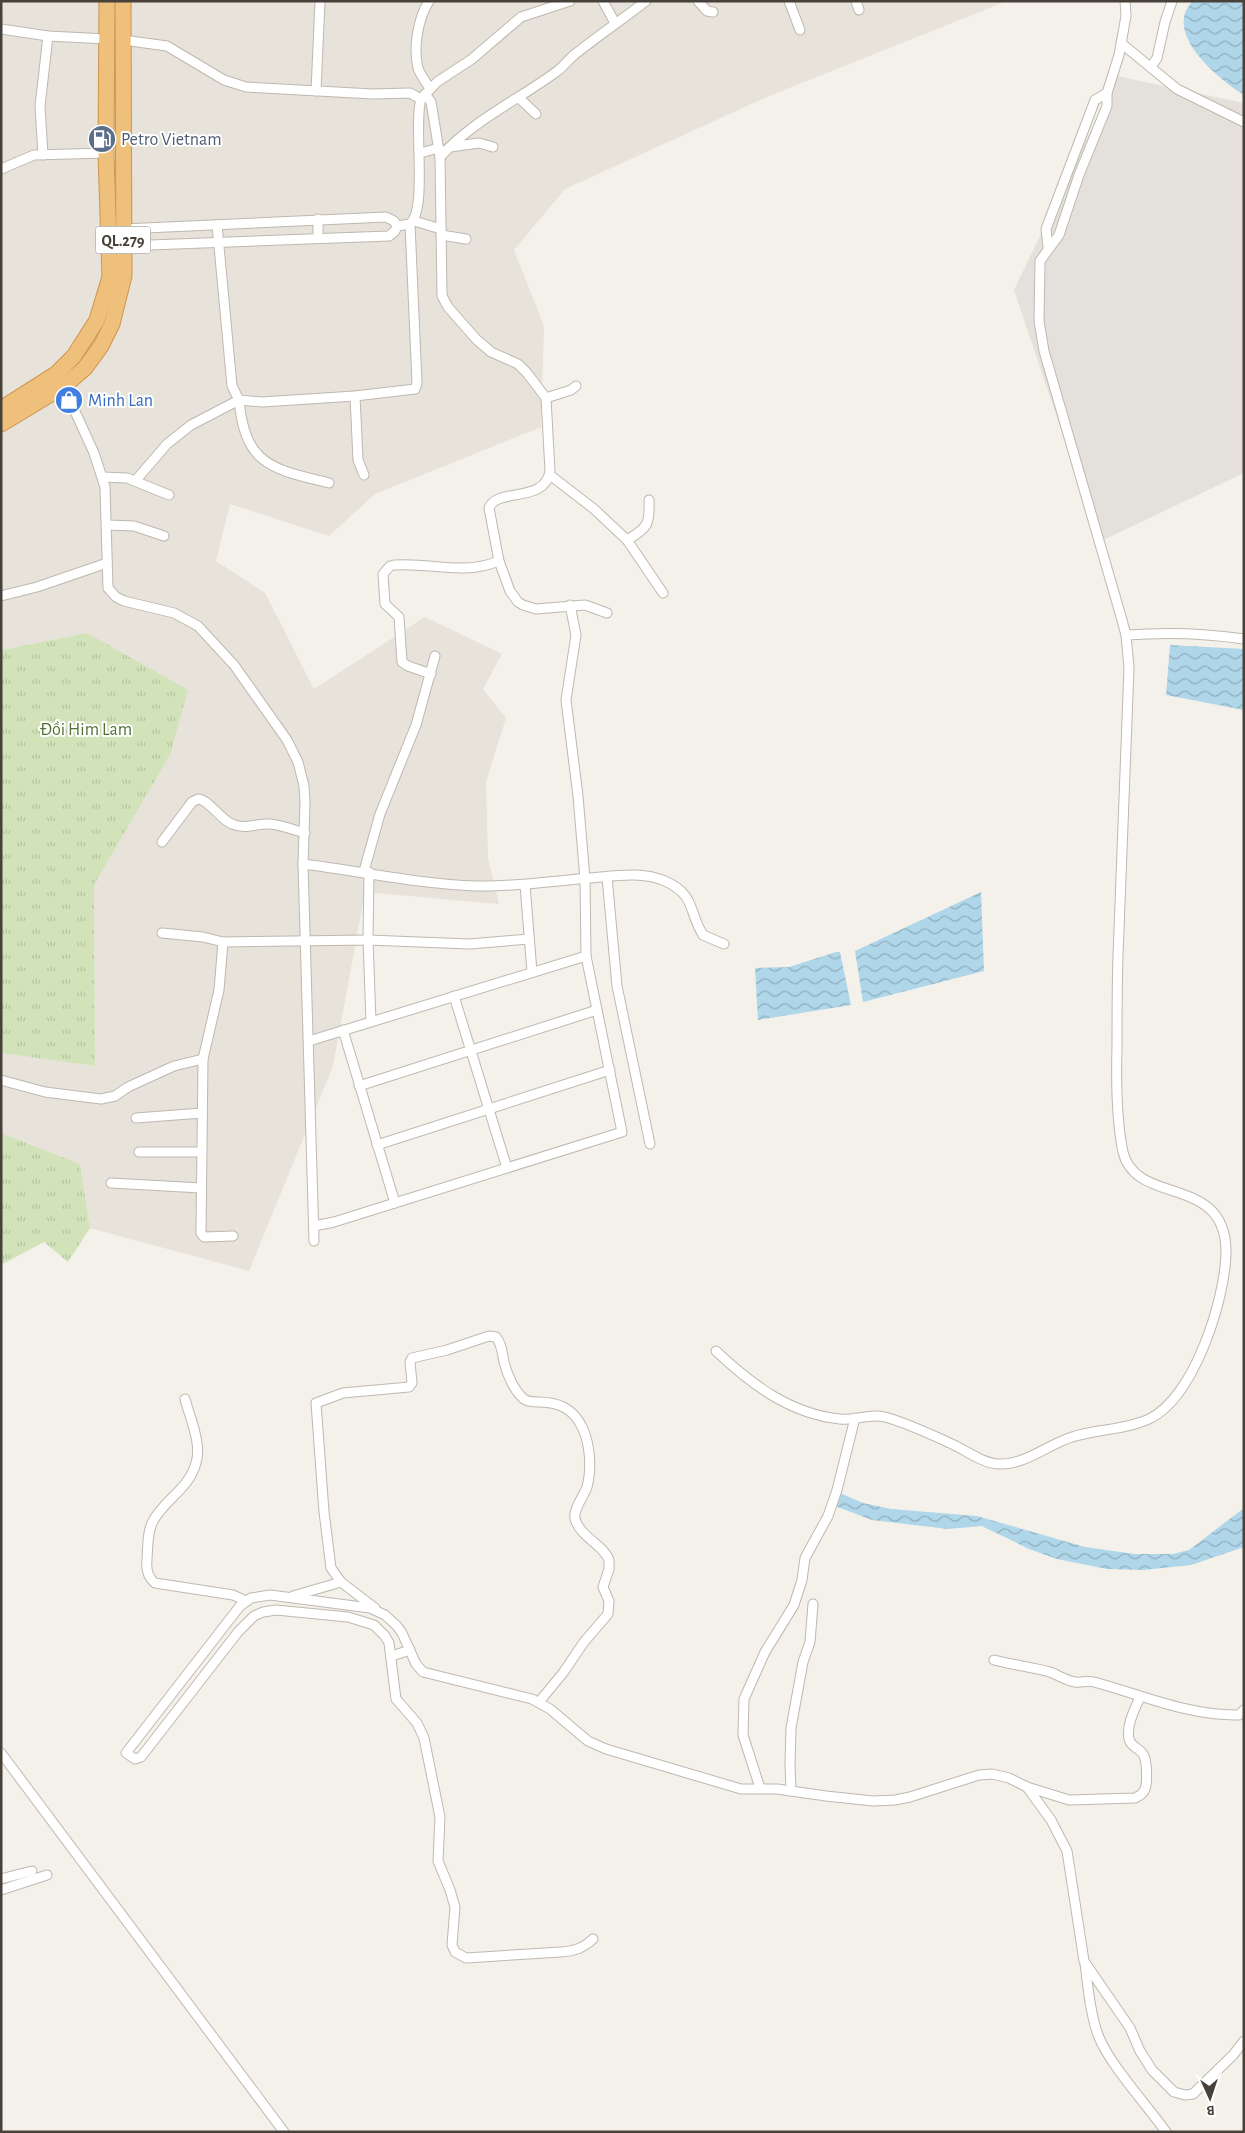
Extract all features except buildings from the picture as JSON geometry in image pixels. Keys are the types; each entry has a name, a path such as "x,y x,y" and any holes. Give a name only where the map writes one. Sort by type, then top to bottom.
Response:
{"highway":[{"name":"QL.279","path":"1,424 60,380 93,327 104,300 110,277 106,154 107,1"},
{"name":"QL.279","path":"1,409 85,368 101,346 112,324 124,276 123,1"}],"street":[{"path":"316,91 320,1"},
{"path":"429,1 424,9 417,45 418,69 426,94 431,102 440,152 442,296 448,308 476,339 491,352 518,364 546,398 550,475 540,487 520,495 500,498 490,505 489,516 499,561 510,591 523,605 536,608 570,605 591,606 607,613"},
{"path":"123,40 167,46 224,80 246,87 373,94 410,92 426,94 472,59 521,17 570,1"},
{"path":"603,1 615,24"},
{"path":"420,154 440,152 450,147 502,107 519,98 559,70 571,58 646,1"},
{"path":"698,1 707,11 713,12"},
{"path":"789,1 800,30"},
{"path":"716,1351 743,1377 777,1400 823,1416 838,1419 869,1415 883,1416 989,1462 1002,1464 1015,1462 1068,1438 1150,1419 1176,1398 1189,1378 1212,1322 1226,1255 1223,1229 1218,1218 1205,1204 1142,1178 1133,1170 1124,1154 1119,1124 1116,1000 1128,678 1126,635 1044,351 1040,321 1040,261 1048,247 1059,235 1079,175 1107,106 1107,94 1121,43 1126,16 1125,1"},
{"path":"1151,67 1157,58 1172,1"},
{"path":"1,29 48,36 107,39"},
{"path":"43,154 40,106 48,36"},
{"path":"1121,43 1177,89 1244,122"},
{"path":"136,480 167,444 191,425 239,400 262,402 355,396 415,389 412,223 418,189 426,94"},
{"path":"1048,247 1046,229 1094,100 1107,94"},
{"path":"519,98 536,114"},
{"path":"450,147 479,143 493,147"},
{"path":"1,169 18,160 43,154 106,154"},
{"path":"123,229 386,217 394,220 397,226"},
{"path":"318,219 318,238"},
{"path":"397,226 412,223 466,239"},
{"path":"218,225 232,386 239,400 240,417 246,436 257,455 263,460 286,472 329,483"},
{"path":"124,246 389,236 395,231 397,226"},
{"path":"60,380 102,477 106,495 108,588 116,597 174,613 190,620 205,633 234,665 295,754 304,786 303,864 314,1242"},
{"path":"546,398 571,390 576,386"},
{"path":"355,396 358,460 364,474"},
{"path":"550,475 582,498 627,540 663,593"},
{"path":"102,477 124,477 136,480 169,495"},
{"path":"627,540 642,531 648,523 649,500"},
{"path":"107,525 134,526 164,536"},
{"path":"431,674 402,662 399,617 385,604 383,574 390,566 394,565 470,569 483,568 499,561"},
{"path":"1,596 37,587 106,563"},
{"path":"314,1226 334,1222 622,1132 586,956 585,878 566,691 576,635 570,605"},
{"path":"1126,635 1156,632 1218,635 1244,639"},
{"path":"371,1022 366,872 380,814 413,732 435,656"},
{"path":"162,842 192,802 198,799 205,800 215,812 233,824 245,826 273,824 304,833"},
{"path":"303,864 461,885 525,884 585,878 642,876 666,882 688,898 703,935 724,944"},
{"path":"607,877 617,986 650,1144"},
{"path":"525,884 532,972"},
{"path":"162,933 203,937 223,942 368,940 451,944 529,939"},
{"path":"223,942 220,990 203,1059 201,1236 234,1236"},
{"path":"309,1041 586,956"},
{"path":"454,996 507,1168"},
{"path":"359,1086 597,1010"},
{"path":"342,1030 395,1203"},
{"path":"1,1080 38,1091 101,1099 115,1096 128,1087 174,1066 203,1059"},
{"path":"377,1145 610,1070"},
{"path":"136,1118 202,1113"},
{"path":"139,1152 201,1152"},
{"path":"111,1183 201,1188"},
{"path":"539,1702 563,1674 584,1642 608,1614 609,1601 603,1587 609,1569 609,1560 585,1535 575,1518 575,1512 588,1478 588,1443 581,1425 574,1416 559,1404 530,1402 524,1399 507,1371 500,1344 496,1337 489,1336 447,1350 412,1358 410,1362 412,1383 409,1387 343,1394 316,1403 329,1554 333,1573 341,1582 397,1626 400,1653 396,1697 400,1705 417,1723 423,1733 435,1784 440,1828 438,1861 454,1901 455,1913 452,1945 455,1952 461,1957 466,1958 574,1951 585,1946 593,1939"},
{"path":"185,1399 197,1446 196,1463 190,1479 184,1488 159,1512 152,1523 147,1570 151,1580 155,1583 233,1595 246,1601"},
{"path":"760,1788 743,1735 744,1700 765,1652 794,1605 802,1580 805,1558 828,1516 837,1490 855,1418"},
{"path":"292,1597 341,1582"},
{"path":"377,1610 360,1605 292,1597 260,1596 246,1601 232,1614 126,1752 132,1756 141,1757 238,1632 258,1614 276,1610 348,1617 366,1621 378,1628 400,1653 428,1674 520,1695 539,1702 588,1741 616,1753 734,1788 792,1791 872,1801 894,1800 910,1797 979,1775 992,1774 1010,1778 1027,1787 1069,1800 1135,1798 1141,1796 1146,1788 1144,1754 1133,1746 1129,1735 1131,1719 1140,1697"},
{"path":"792,1791 790,1764 791,1728 803,1662 810,1642 813,1604"},
{"path":"994,1660 1050,1672 1075,1682 1085,1680 1195,1711 1239,1715 1244,1710"},
{"path":"1,1753 284,2132"},
{"path":"1027,1787 1051,1820 1067,1851 1090,2000 1098,2035 1118,2068 1166,2132"},
{"path":"1,1879 32,1871"},
{"path":"1,1890 47,1875"},
{"path":"1084,1961 1130,2028 1140,2051 1152,2070 1179,2095 1194,2094 1233,2055 1244,2041"}],"shaded area":[{"path":"1,1 1007,1 769,96 565,189 514,250 544,326 541,427 375,494 329,536 230,504 216,561 265,593 314,689 425,617 502,654 483,689 506,718 486,782 488,858 499,904 365,892 333,1066 249,1271 90,1228 80,1164 1,1133 1,1053 95,1066 94,885 170,755 87,633 1,650"},
{"path":"1117,76 1244,103 1244,473 1099,542 1014,290"}],"green space":[{"name":"Đồi Him Lam","path":"87,633 188,690 170,755 94,885 95,1066 1,1053 1,650"},
{"path":"1,1133 80,1164 90,1228 68,1262 44,1242 1,1265"}],"water":[{"path":"1193,1 1244,1 1244,95 1208,67 1188,40 1184,27 1185,13"},
{"path":"1170,645 1244,649 1244,710 1166,695"},
{"path":"981,892 984,971 863,1002 855,951"},
{"path":"840,952 851,1005 758,1020 755,968 789,967"},
{"path":"840,1493 863,1503 891,1509 977,1516 1085,1547 1135,1554 1173,1554 1189,1550 1244,1508 1244,1547 1191,1565 1143,1570 1107,1569 1057,1559 1029,1549 982,1526 948,1529 872,1520 835,1506"}],"place":[{"name":"Petro Vietnam","path":"102,139"},
{"name":"Minh Lan","path":"69,400"}]}
